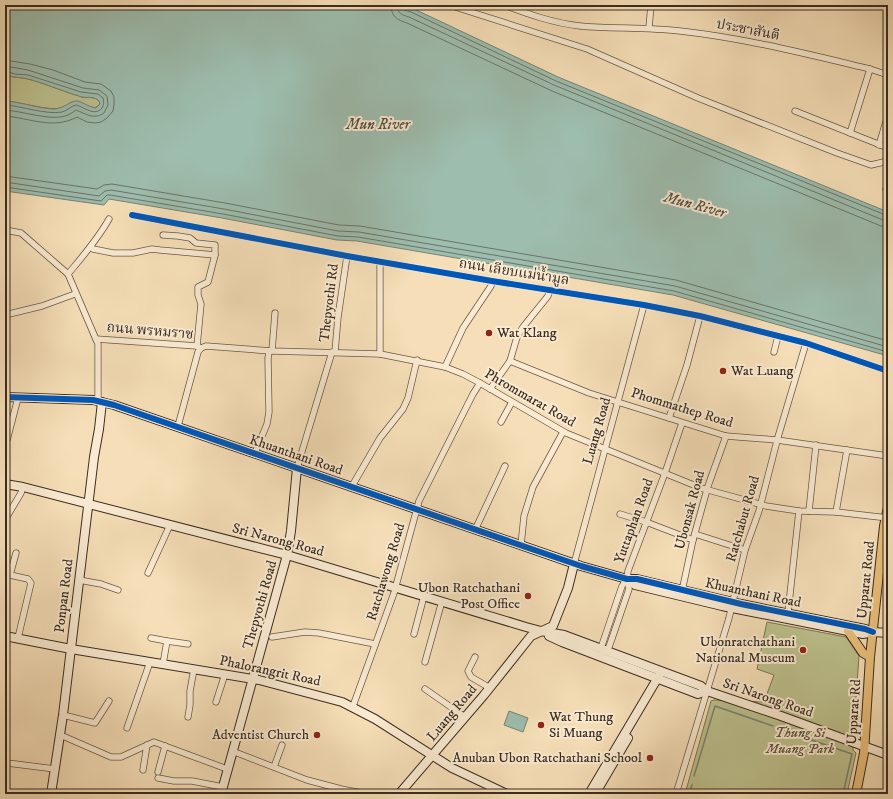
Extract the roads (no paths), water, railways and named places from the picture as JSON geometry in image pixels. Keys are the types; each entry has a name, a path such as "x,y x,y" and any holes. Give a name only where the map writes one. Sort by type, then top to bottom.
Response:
{"main road":[{"name":"Upparat Road","path":"873,632 888,508"},
{"path":"848,631 863,653 870,657"},
{"name":"Upparat Rd","path":"856,794 863,761 873,632"}],"street":[{"path":"449,5 587,49 698,98 871,165 888,161"},
{"name":"ประชาสันติ","path":"504,5 552,21 579,26 649,28 680,31 752,43 870,69 888,75"},
{"path":"649,28 651,5"},
{"path":"850,134 870,69"},
{"path":"795,111 888,148"},
{"path":"879,145 888,115"},
{"name":"ถนน เลียบแม่น้ำมูล","path":"132,215 380,262 644,305 700,316 806,343 888,371"},
{"path":"68,274 100,235 109,219"},
{"path":"5,230 21,234 68,274 75,294 98,344 100,401"},
{"path":"163,235 190,238 196,243 215,245 215,256 208,282 198,287 198,295 201,304 199,347 178,426"},
{"path":"91,247 93,249 113,253 133,253 152,249 215,256"},
{"name":"Thepyothi Rd","path":"334,352 347,256"},
{"path":"380,262 380,354"},
{"path":"444,367 463,328 491,286 492,281"},
{"path":"490,389 510,361 517,337 523,326 548,296 550,290"},
{"path":"5,315 42,306 75,294"},
{"name":"Luang Road","path":"399,794 490,688 531,636 553,626 567,591 644,305"},
{"path":"255,453 267,424 270,412 268,359 275,312"},
{"path":"669,418 687,365 700,316"},
{"path":"774,352 778,336"},
{"name":"ถนน พรหมราช","path":"96,339 199,347"},
{"name":"Ratchabut Road","path":"676,794 707,691 746,550 759,511 806,343"},
{"name":"Phrommarat Road","path":"199,347 206,346 270,351 380,354 417,360 444,367 480,383 563,432 707,490 766,506 799,511 836,512 887,518"},
{"name":"Thepyothi Road","path":"222,790 287,555 291,531 297,468 334,352"},
{"path":"352,486 380,438 403,409 408,398 417,360"},
{"name":"Phommathep Road","path":"510,361 589,392 726,436 778,440 888,456"},
{"name":"Ratchawong Road","path":"353,706 396,587 419,501 480,383"},
{"name":"Khuanthani Road","path":"5,397 100,401 178,426 188,431 352,486 574,564 627,579 635,585 787,616 865,628 873,632"},
{"path":"7,440 18,398"},
{"name":"Ponpan Road","path":"51,794 61,736 94,457 99,429 100,401"},
{"path":"501,422 512,402"},
{"name":"Yuttaphan Road","path":"602,653 609,647 629,589 627,579 628,571 682,422"},
{"path":"521,545 524,516 533,487 563,432"},
{"name":"Ubonsak Road","path":"682,594 694,537 707,490 726,436"},
{"path":"809,511 816,445"},
{"path":"836,512 847,450"},
{"path":"475,530 506,466"},
{"name":"Sri Narong Road","path":"5,484 170,524 287,555 442,601 540,631 562,642 602,653 659,675 701,686 707,691 888,754"},
{"path":"5,520 22,493 22,487"},
{"path":"799,511 787,616 864,634 873,632 888,633"},
{"path":"620,514 694,537 746,550"},
{"path":"148,573 170,524"},
{"path":"16,553 10,575 28,579 32,583 18,638"},
{"path":"79,580 101,584 118,590"},
{"path":"414,634 424,596"},
{"path":"425,662 442,601"},
{"path":"272,637 305,632 319,633 375,644"},
{"name":"Phalorangrit Road","path":"5,636 71,649 252,679 299,689 342,702 353,706 375,719 452,768 507,794"},
{"path":"151,638 188,644"},
{"path":"163,664 167,641"},
{"path":"475,657 468,670 471,676 490,688"},
{"path":"127,728 150,662"},
{"path":"188,717 190,691 194,669"},
{"path":"216,702 225,674"},
{"path":"595,794 659,675"},
{"path":"425,689 465,717"},
{"path":"63,715 95,723 109,701"},
{"path":"61,736 111,757 120,757 154,742 227,769"},
{"path":"143,770 148,745"},
{"path":"274,767 282,745"},
{"path":"165,746 158,775 174,781 192,781 222,790"},
{"path":"232,751 307,780 367,794"},
{"path":"589,794 612,760"},
{"path":"7,763 55,769"}],"water":[{"name":"Mun River","path":"5,5 399,5 412,8 558,77 888,212 888,356 673,295 357,241 337,240 222,218 109,199 104,205 5,191 5,101 55,109 75,101 96,108 100,104 95,98 82,97 29,79 5,75"},
{"path":"509,711 528,718 523,732 504,725"}],"waterway":[{"path":"694,776 715,706 773,726"},
{"path":"780,729 852,754 843,794"},
{"path":"689,794 692,785"}],"place":[{"name":"Wat Klang","path":"489,333"},
{"name":"Wat Luang","path":"723,371"},
{"name":"Ubon Ratchathani Post Office","path":"528,596"},
{"name":"Ubonratchathani National Museum","path":"803,650"},
{"name":"Wat Thung Si Muang","path":"541,725"},
{"name":"Adventist Church","path":"317,735"},
{"name":"Anuban Ubon Ratchathani School","path":"650,758"}],"park label":[{"name":"Thung Si Muang Park","path":"800,742"}]}
